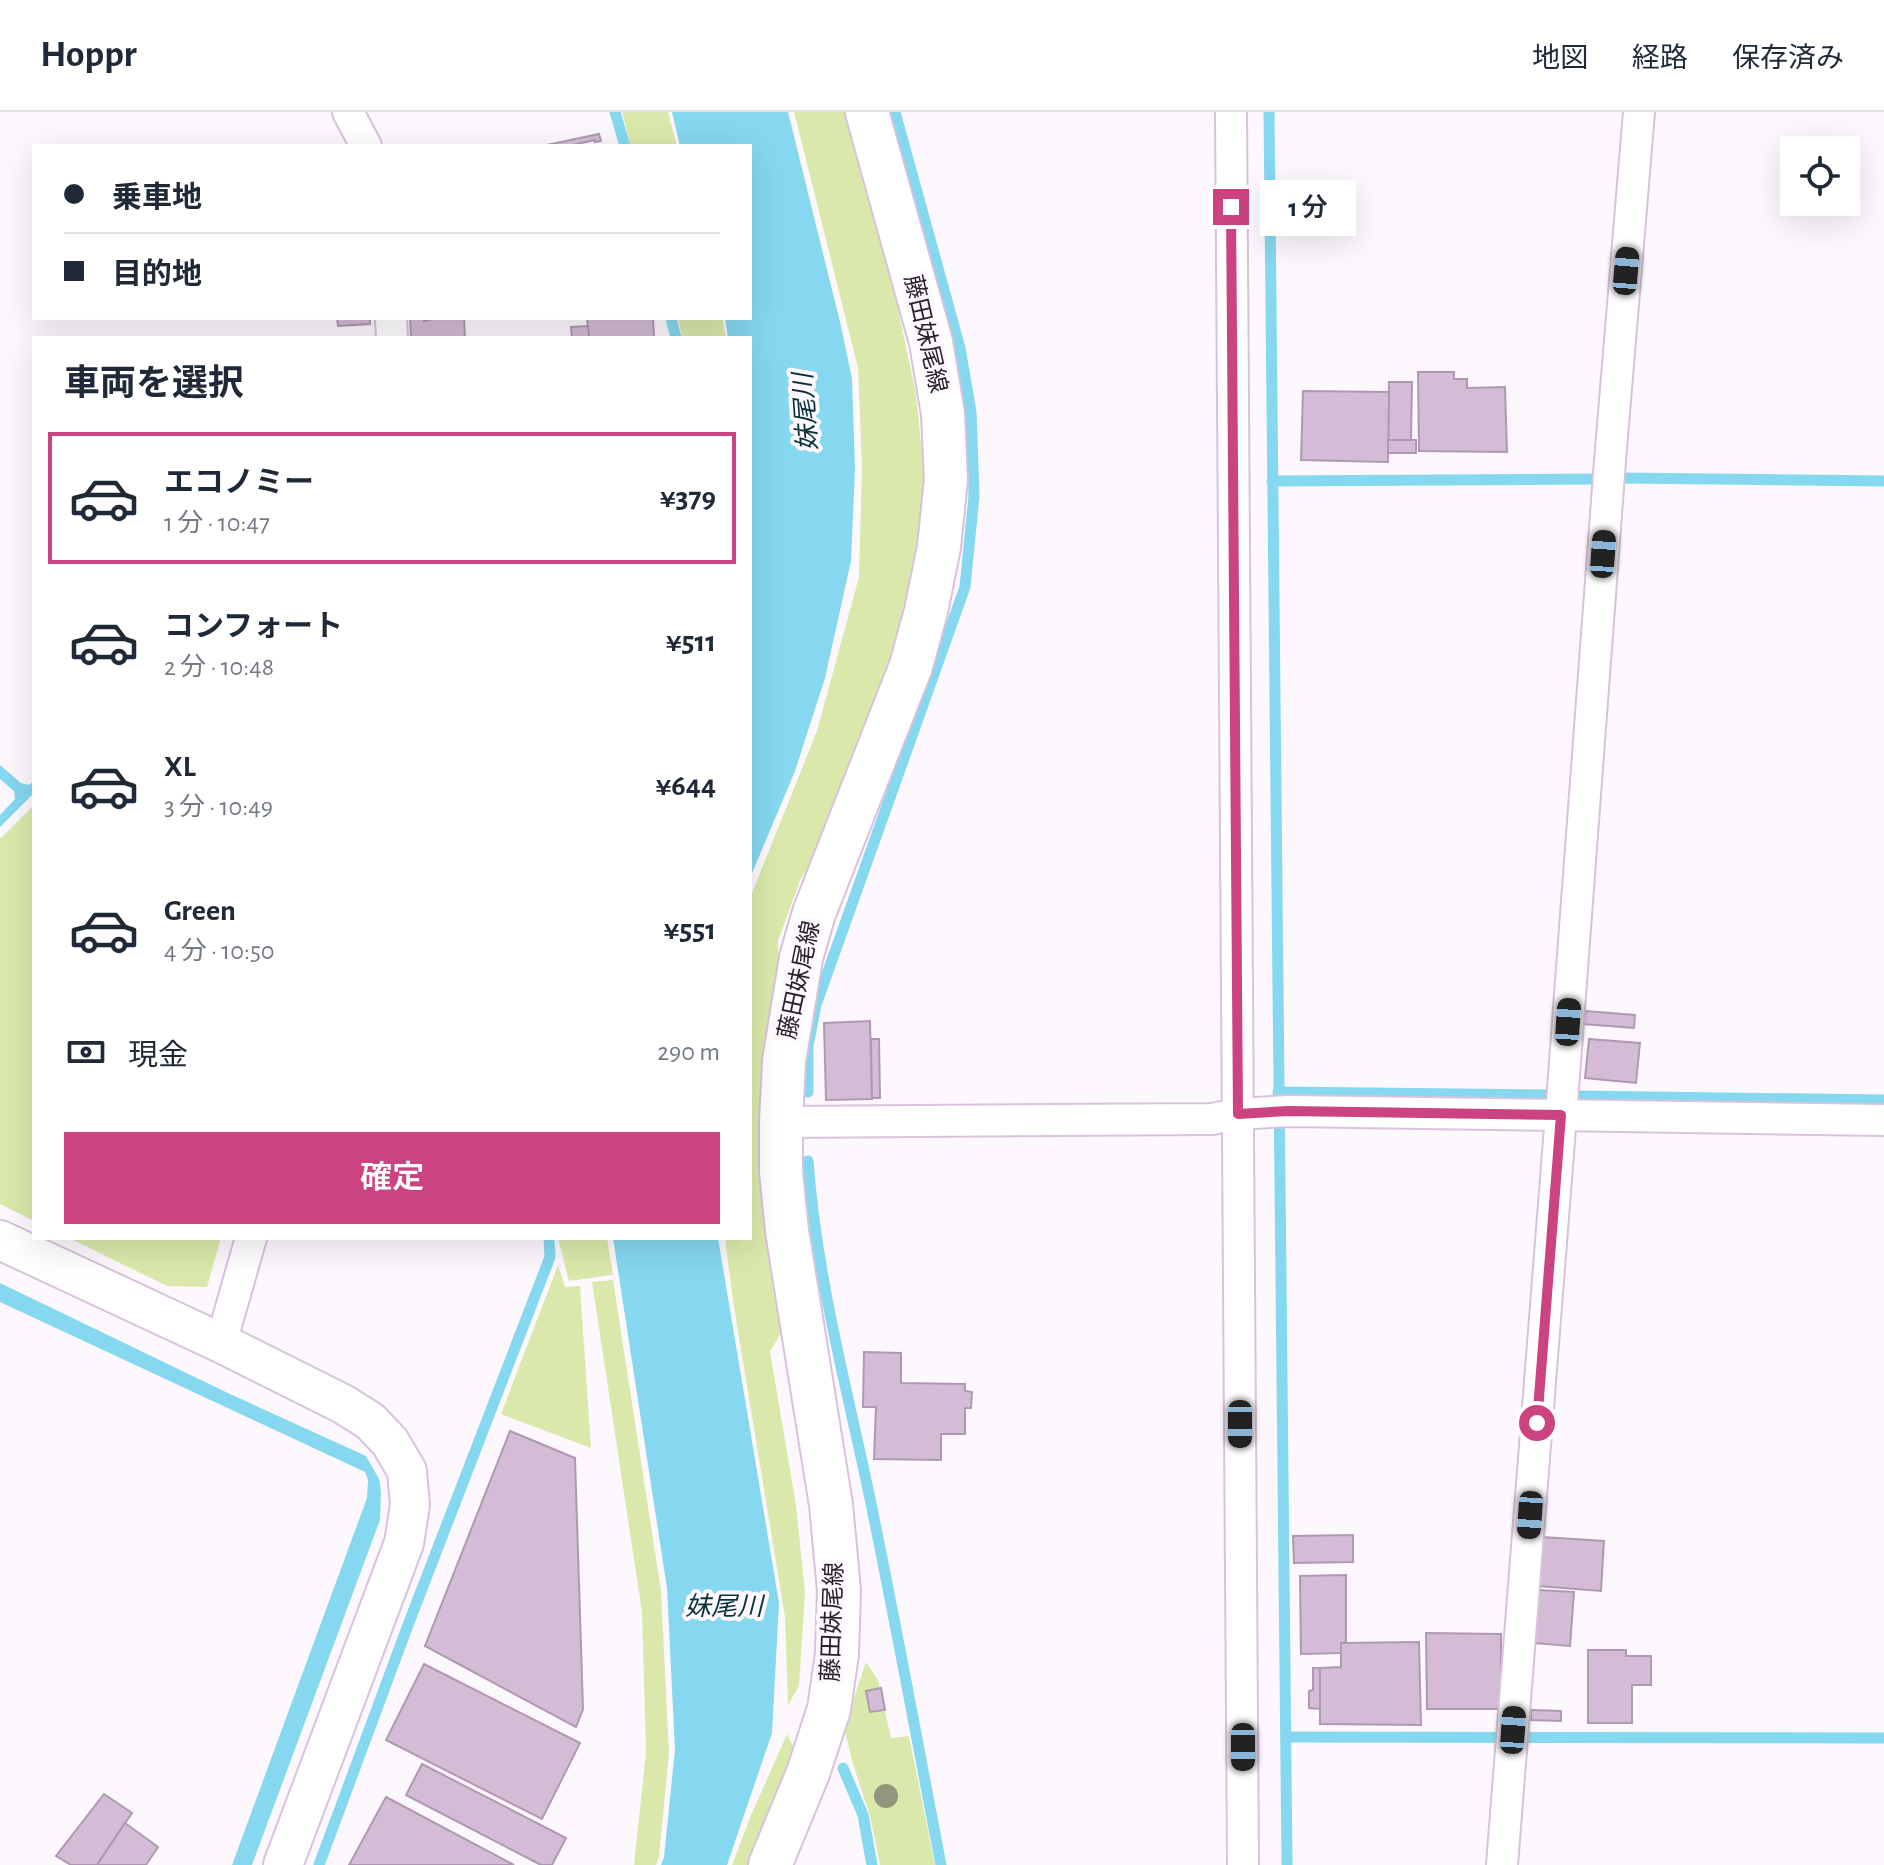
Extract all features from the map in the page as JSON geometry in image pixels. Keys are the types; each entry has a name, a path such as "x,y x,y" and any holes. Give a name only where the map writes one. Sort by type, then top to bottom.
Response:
{"main road":[{"name":"藤田妹尾線","path":"770,1865 808,1773 829,1709 837,1654 839,1590 831,1505 787,1231 781,1172 784,1061 801,958 814,913 911,666 939,547 946,480 943,414 931,342 867,112"}],"street":[{"path":"348,112 365,144"},
{"path":"1231,112 1243,1865"},
{"path":"1502,1865 1639,112"},
{"path":"781,1122 1212,1119 1279,1111 1884,1120"},
{"path":"0,1240 221,1343 343,1404 370,1421 390,1442 407,1471 410,1505 404,1543 283,1865"},
{"path":"221,1343 250,1240"}],"green space":[{"path":"622,112 668,112 676,144 630,144"},
{"path":"794,112 846,112 896,299 916,395 926,492 916,575 892,660 824,845 801,878 778,941 787,1322 770,1352 796,1505 805,1593 799,1686 788,1705 785,1617 725,1240 752,1240 752,893 817,731 859,577 862,466 858,368"},
{"path":"678,320 722,320 726,336 682,336"},
{"path":"32,807 32,1220 0,1204 0,839"},
{"path":"73,1240 220,1240 207,1287 167,1286"},
{"path":"559,1240 607,1240 613,1275 569,1281"},
{"path":"558,1265 565,1287 580,1286 591,1448 501,1414"},
{"path":"613,1280 661,1591 669,1752 656,1865 634,1865 646,1752 642,1612 592,1282"},
{"path":"866,1662 878,1680 891,1738 909,1736 935,1865 880,1865 870,1816 844,1728"},
{"path":"787,1734 798,1756 748,1865 732,1865 752,1813"}],"water":[{"name":"妹尾川","path":"672,112 788,112 852,379 855,469 851,561 825,678 795,771 752,873 752,336 728,336 725,320 752,320 752,144 680,144"},
{"path":"0,765 21,783 29,785 32,782 32,795 0,827 0,815 15,799 14,791 0,779"},
{"name":"妹尾川","path":"613,1240 718,1240 779,1603 772,1733 727,1865 661,1865 675,1750 667,1588"},
{"path":"0,1283 366,1456 379,1479 380,1520 252,1865 232,1865 367,1498 365,1472 0,1302"}],"building":[{"path":"599,134 601,141 577,144 552,144"},
{"path":"337,320 370,320 370,324 338,326"},
{"path":"410,320 464,320 465,336 411,336"},
{"path":"587,320 653,320 654,336 589,336"},
{"path":"588,326 589,336 572,336 571,327"},
{"path":"1418,372 1454,372 1454,379 1467,379 1467,388 1505,387 1507,452 1419,451"},
{"path":"1389,382 1412,382 1411,440 1388,440"},
{"path":"1303,391 1389,392 1388,462 1301,460"},
{"path":"1388,440 1416,440 1416,453 1388,453"},
{"path":"1585,1011 1635,1015 1634,1028 1583,1024"},
{"path":"870,1021 872,1099 826,1100 824,1023"},
{"path":"871,1039 879,1039 880,1098 872,1098"},
{"path":"1589,1039 1640,1043 1636,1083 1585,1078"},
{"path":"864,1352 901,1353 901,1383 965,1384 965,1391 972,1392 971,1408 965,1408 965,1434 941,1434 941,1460 874,1459 876,1407 863,1407"},
{"path":"510,1431 575,1458 583,1709 576,1727 425,1646"},
{"path":"1353,1535 1353,1562 1294,1563 1293,1536"},
{"path":"1542,1537 1604,1541 1601,1591 1538,1586"},
{"path":"1346,1575 1346,1642 1341,1643 1341,1653 1301,1654 1300,1576"},
{"path":"1539,1590 1574,1592 1570,1646 1535,1643"},
{"path":"1426,1633 1501,1634 1501,1709 1427,1709"},
{"path":"1419,1642 1421,1725 1320,1724 1320,1668 1341,1667 1341,1643"},
{"path":"1588,1650 1626,1650 1626,1656 1651,1656 1651,1685 1632,1685 1632,1723 1588,1723"},
{"path":"424,1664 580,1743 542,1819 386,1740"},
{"path":"1313,1668 1320,1668 1320,1709 1309,1708"},
{"path":"881,1688 885,1710 870,1712 866,1691"},
{"path":"1531,1710 1561,1711 1561,1721 1531,1720"},
{"path":"422,1764 566,1838 552,1865 541,1865 406,1795"},
{"path":"104,1794 132,1813 97,1865 71,1865 56,1856"},
{"path":"386,1797 514,1865 349,1865"},
{"path":"125,1823 158,1847 146,1865 97,1865"}],"waterway":[{"path":"615,112 624,144"},
{"path":"808,1092 808,1046 816,1005 965,587 974,496 971,412 960,348 895,112"},
{"path":"1269,112 1287,1865"},
{"path":"672,320 676,336"},
{"path":"1623,478 1884,481"},
{"path":"1272,481 1592,479"},
{"path":"1278,1092 1554,1095"},
{"path":"1577,1096 1884,1100"},
{"path":"808,1161 824,1285 878,1536 941,1865"},
{"path":"319,1865 550,1257 549,1240"},
{"path":"1287,1737 1884,1738"},
{"path":"843,1768 863,1815 872,1865"}],"route":[{"path":"1231,207 1238,1114 1288,1111 1561,1115 1537,1423"}]}
